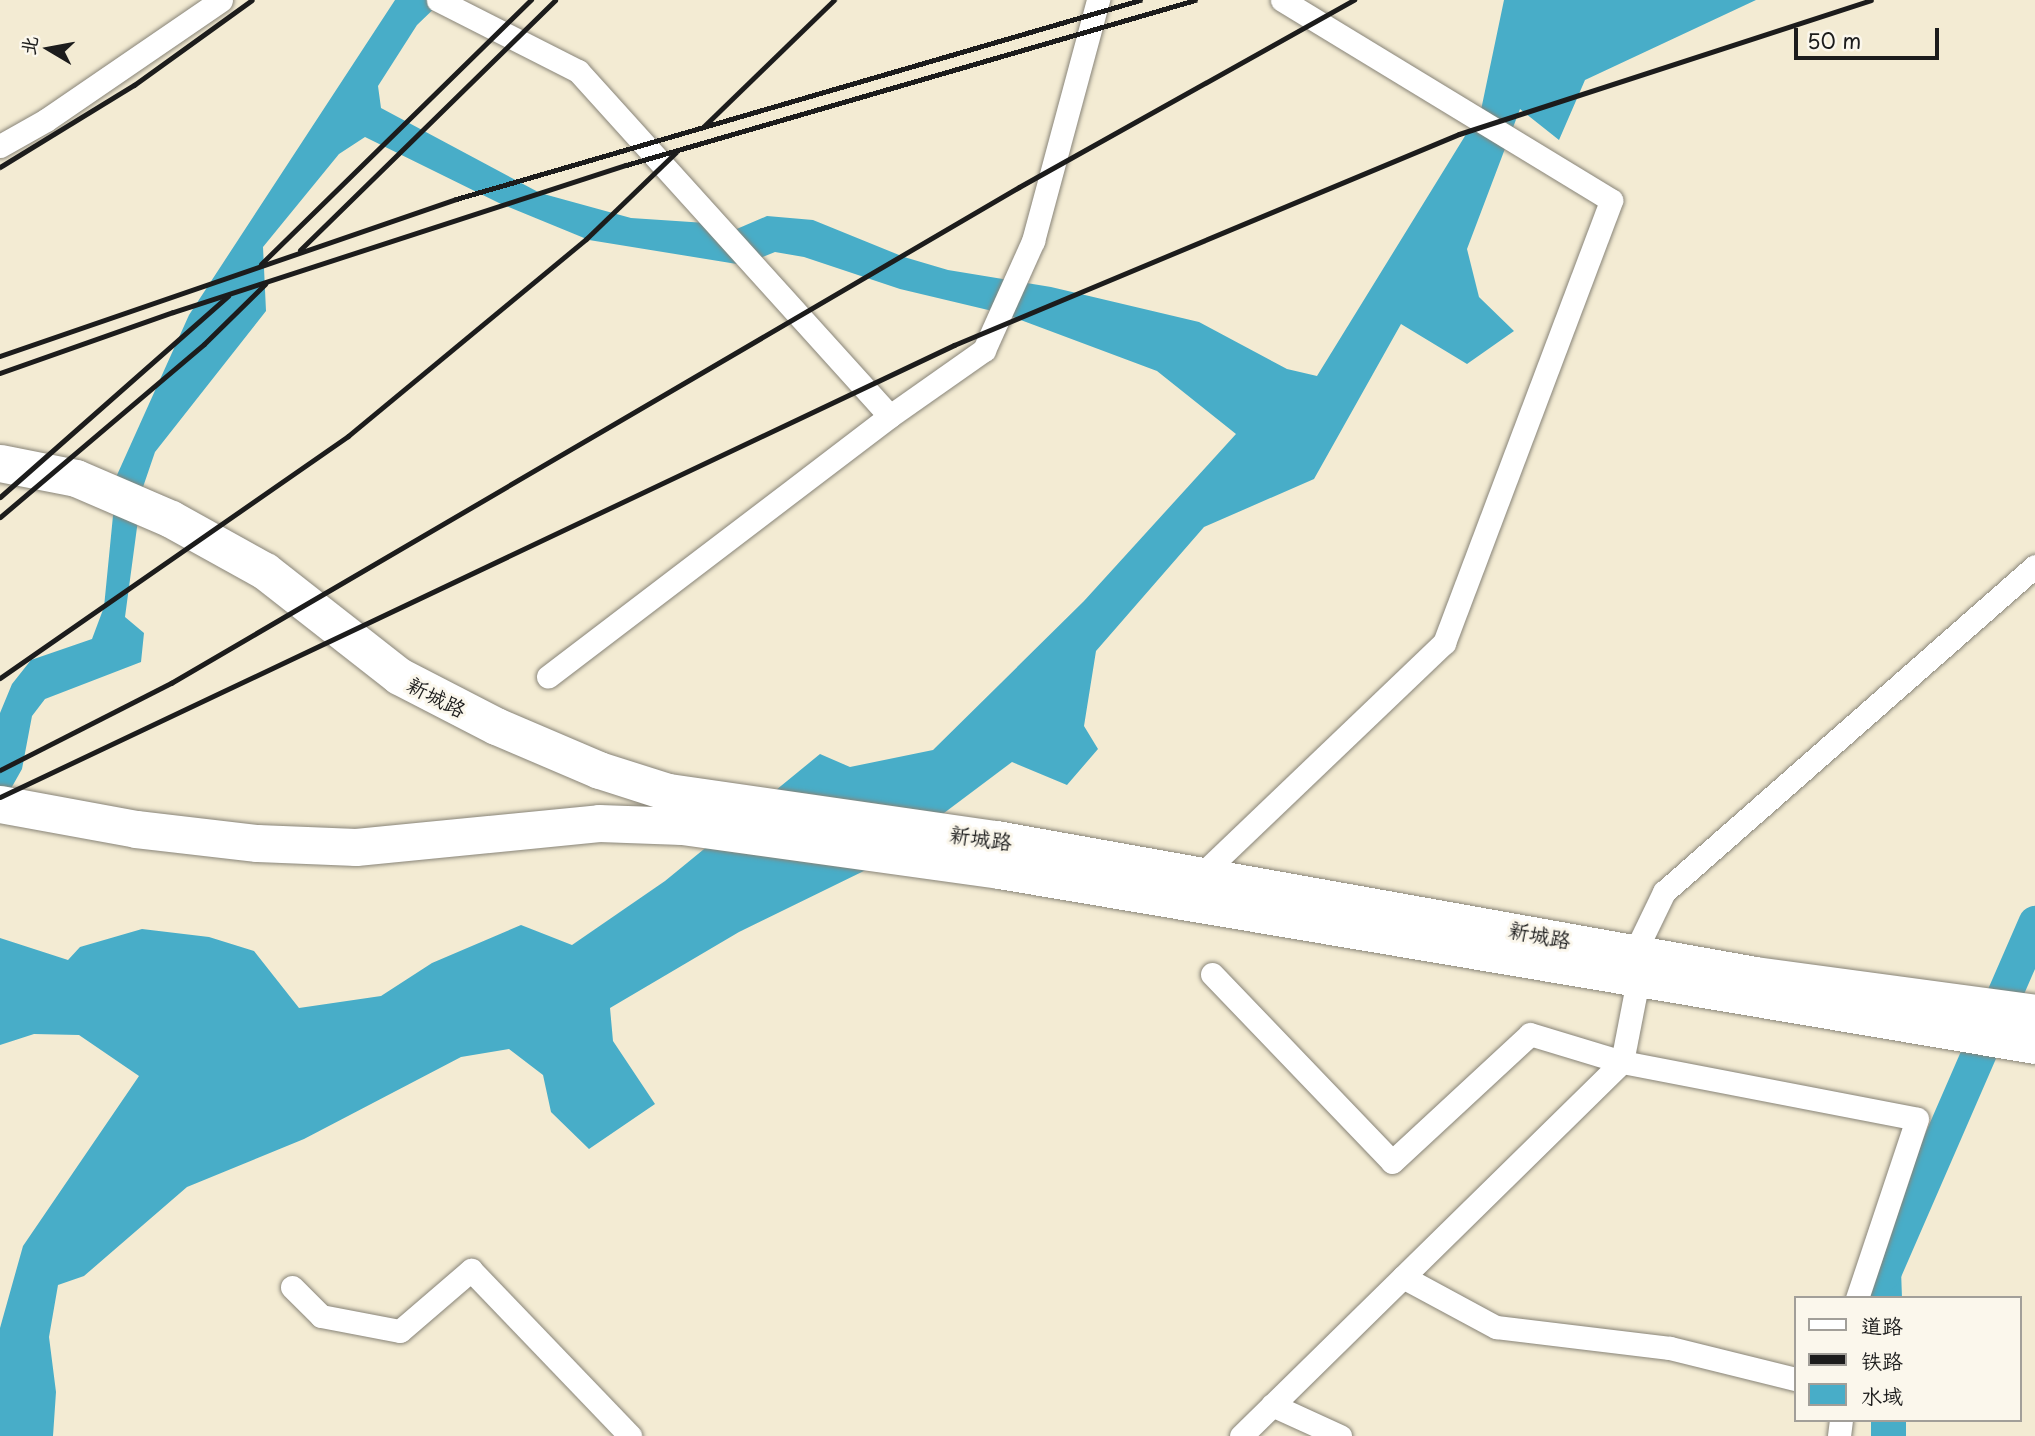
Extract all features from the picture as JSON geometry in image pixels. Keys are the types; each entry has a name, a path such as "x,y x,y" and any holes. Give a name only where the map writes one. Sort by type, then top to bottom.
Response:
{"main road":[{"name":"新城路","path":"0,463 76,478 171,519 265,571 399,676 496,726 622,777 668,792 752,807 938,831 1202,874 1636,966"},
{"name":"新城路","path":"10,805 136,829 257,843 356,847 599,823 718,831 1636,966 1920,1012 2035,1045"},
{"name":"新城路","path":"1920,1012 2035,1013"}],"street":[{"path":"0,146 46,120 221,0"},
{"path":"438,0 578,71 890,416"},
{"path":"548,677 890,416 984,349 1033,241 1098,0"},
{"path":"1202,874 1444,643 1611,200 1282,0"},
{"path":"1241,1436 1622,1062 1636,966 1664,892 2035,566"},
{"path":"1212,974 1392,1162 1530,1034 1622,1062 1917,1119 1858,1296"},
{"path":"292,1287 321,1316 400,1331 471,1270 630,1436"},
{"path":"1403,1277 1496,1327 1670,1348 1794,1379"},
{"path":"1272,1405 1340,1436"}],"water":[{"path":"395,0 443,0 417,25 378,86 381,108 540,193 631,218 706,223 732,231 767,216 813,220 904,257 948,270 1051,287 1199,322 1287,369 1317,376 1481,110 1504,0 1756,0 1585,80 1559,140 1520,109 1467,249 1479,297 1514,331 1467,364 1401,324 1314,479 1204,527 1096,651 1084,726 1098,749 1067,785 1012,762 872,867 739,932 610,1008 613,1041 655,1104 589,1149 551,1112 543,1075 509,1049 461,1057 304,1139 187,1187 84,1276 58,1285 49,1337 56,1392 53,1436 0,1436 0,1328 23,1246 139,1076 79,1035 34,1034 0,1045 0,938 68,960 80,947 142,929 209,937 254,951 299,1008 381,996 432,963 521,925 572,945 665,881 820,754 850,767 933,750 1084,601 1236,434 1157,371 1005,314 900,289 804,257 775,252 743,265 589,240 499,203 365,137 339,154 263,247 266,311 155,452 142,490 125,617 144,633 141,662 45,699 32,716 22,769 0,808 0,713 12,684 31,660 92,639 104,607 117,475 189,315"}],"waterway":[{"path":"1884,1296 1883,1273 2035,923"},
{"path":"1888,1422 1888,1436"}],"railway":[{"path":"0,167 134,85 252,0"},
{"path":"261,264 531,0"},
{"path":"300,250 555,0"},
{"path":"704,126 834,0"},
{"path":"0,356 456,199 1140,0"},
{"path":"0,373 173,312 626,165 1195,0"},
{"path":"0,770 171,683 1019,187 1354,0"},
{"path":"0,797 954,345 1459,134 1871,0"},
{"path":"0,678 348,436 586,239 676,152"},
{"path":"0,517 204,344 265,284"},
{"path":"0,497 228,296"}]}
